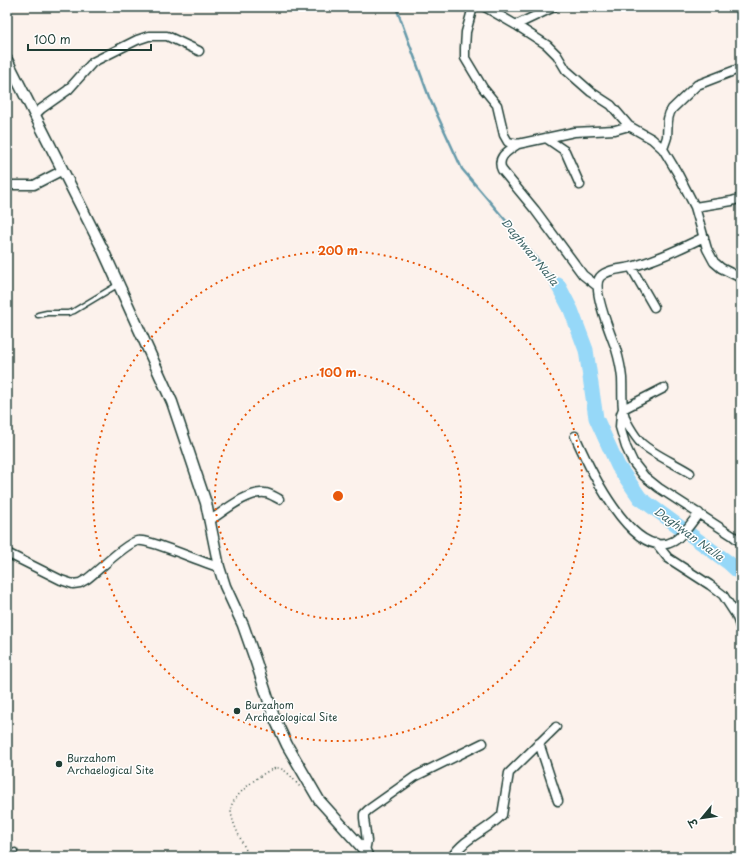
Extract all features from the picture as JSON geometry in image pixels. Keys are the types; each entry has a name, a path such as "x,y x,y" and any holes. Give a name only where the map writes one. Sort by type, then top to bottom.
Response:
{"street":[{"path":"473,7 466,32 464,48 466,58 472,71 498,108 508,142 518,144 574,132 610,131 629,126"},
{"path":"485,7 548,44 566,70 591,92 611,105 629,126 652,139 663,149 695,207 707,249 714,262 721,268 741,278"},
{"path":"516,25 554,7"},
{"path":"35,115 68,90 93,62 137,40 149,36 167,36 199,51"},
{"path":"7,60 103,250 172,402 206,503 219,567 225,586 245,632 274,717 287,745 319,800 366,854"},
{"path":"663,149 667,138 669,112 697,85 741,68"},
{"path":"546,138 565,151 580,185"},
{"path":"518,144 501,158 500,162 502,170 535,210 583,275 597,286"},
{"path":"7,186 34,185 63,170"},
{"path":"695,207 732,201 741,198"},
{"path":"690,473 642,443 624,416 622,379 619,360 599,298 597,280 601,275 610,271 631,267 666,255 704,238"},
{"path":"631,267 654,307"},
{"path":"664,388 623,408 620,414 620,427 626,447 633,462 644,476 653,483 741,542"},
{"path":"575,436 588,466 605,496 628,525 639,535 656,543 670,543 679,537 699,514"},
{"path":"210,521 244,498 254,494 264,492 279,499"},
{"path":"7,553 61,580 73,584 80,583 87,579 126,547 141,540 156,544 206,564 219,567"},
{"path":"656,543 668,558 723,594 736,615 741,629"},
{"path":"452,857 471,838 502,815 509,773 556,727"},
{"path":"366,854 367,841 364,814 368,810 416,776 483,743"},
{"path":"539,743 558,801"}],"lane":[{"path":"38,315 74,311 119,284"},
{"path":"7,854 14,851"}],"path":[{"path":"249,857 230,810 231,804 235,798 262,775 273,768 283,770 303,790"}],"waterway":[{"name":"Daghwan Nalla","path":"396,7 429,97 462,169 558,285"},
{"name":"Daghwan Nalla","path":"558,285 571,310 586,350 596,418 618,466 640,498 729,563 741,574"}],"place":[{"name":"Burzahom Archaeological Site","path":"237,711"},
{"name":"Burzahom Archaelogical Site","path":"59,764"}]}
